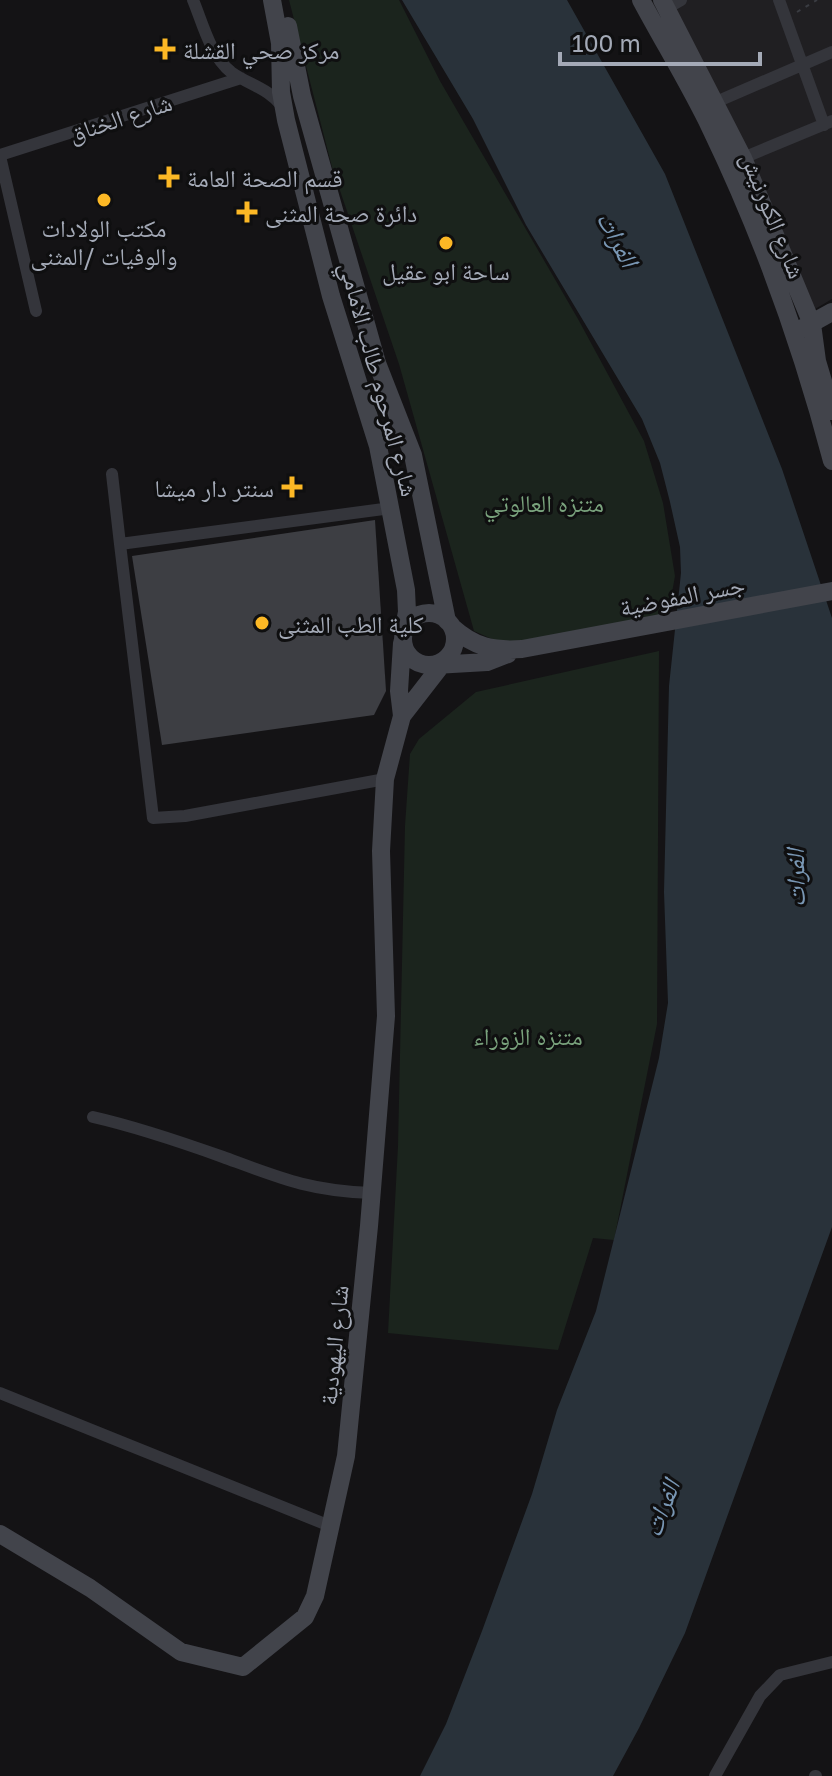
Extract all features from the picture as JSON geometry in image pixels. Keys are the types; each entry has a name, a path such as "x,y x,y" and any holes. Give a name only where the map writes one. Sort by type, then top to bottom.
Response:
{"street":[{"path":"193,0 214,51 225,66 282,100 286,86 293,85 302,96"},
{"name":"شارع المرحوم طالب الامامي","path":"272,0 280,43 282,100 331,296 378,446 391,508 407,601 399,691 402,716"},
{"name":"شارع المرحوم طالب الامامي","path":"283,0 302,96 377,363 413,455 450,624"},
{"name":"شارع الكورنيش","path":"641,0 710,126 804,328 825,359 832,411"},
{"path":"743,158 828,123 779,0"},
{"name":"شارع الكورنيش","path":"670,3 743,158 804,328 832,461"},
{"path":"716,102 832,52"},
{"name":"شارع الخناق","path":"0,156 241,78"},
{"path":"0,156 36,311"},
{"path":"804,328 832,312"},
{"path":"112,474 153,818 185,816 385,779"},
{"path":"120,544 391,508"},
{"name":"جسر المفوضية","path":"522,649 832,591"},
{"path":"422,613 440,615 462,636 485,648 498,651 522,649 487,662 423,665 409,656 403,636 414,617 422,613"},
{"path":"402,716 455,643 450,624"},
{"name":"شارع اليهودية","path":"0,1534 90,1588 181,1652 243,1667 305,1617 315,1596 346,1456 386,1016 381,851 385,779 402,716"},
{"path":"93,1117 137,1128 299,1185 333,1192 372,1193"},
{"path":"0,1393 330,1526"},
{"path":"715,1776 760,1696 780,1675 832,1662"}],"path":[{"path":"786,19 817,0"}],"shaded area":[{"path":"671,0 832,0 832,299 810,312"}],"green space":[{"name":"متنزه العالوتي","path":"289,0 399,0 440,81 578,319 644,441 663,503 675,576 668,615 510,647 474,631 399,364 332,167"},
{"name":"متنزه الزوراء","path":"659,651 657,1024 614,1240 593,1238 558,1350 388,1333 398,1146 405,826 410,754 419,739 476,692"}],"water":[{"name":"الفرات","path":"402,0 567,0 665,174 782,469 832,618 832,1227 685,1633 613,1776 420,1776 446,1724 482,1631 532,1494 557,1410 596,1311 659,1058 668,1003 664,892 669,686 681,573 680,547 660,463 642,419 526,225 473,119"}],"building":[{"name":"كلية الطب المثنى","path":"375,520 386,691 374,715 162,745 132,556"}],"place":[{"name":"مركز صحي القشلة","path":"165,49"},
{"name":"قسم الصحة العامة","path":"169,177"},
{"name":"مكتب الولادات والوفيات /المثنى","path":"104,200"},
{"name":"دائرة صحة المثنى","path":"247,212"},
{"name":"ساحة ابو عقيل","path":"446,243"},
{"name":"سنتر دار ميشا","path":"292,487"},
{"name":"كلية الطب المثنى","path":"262,623"}]}
